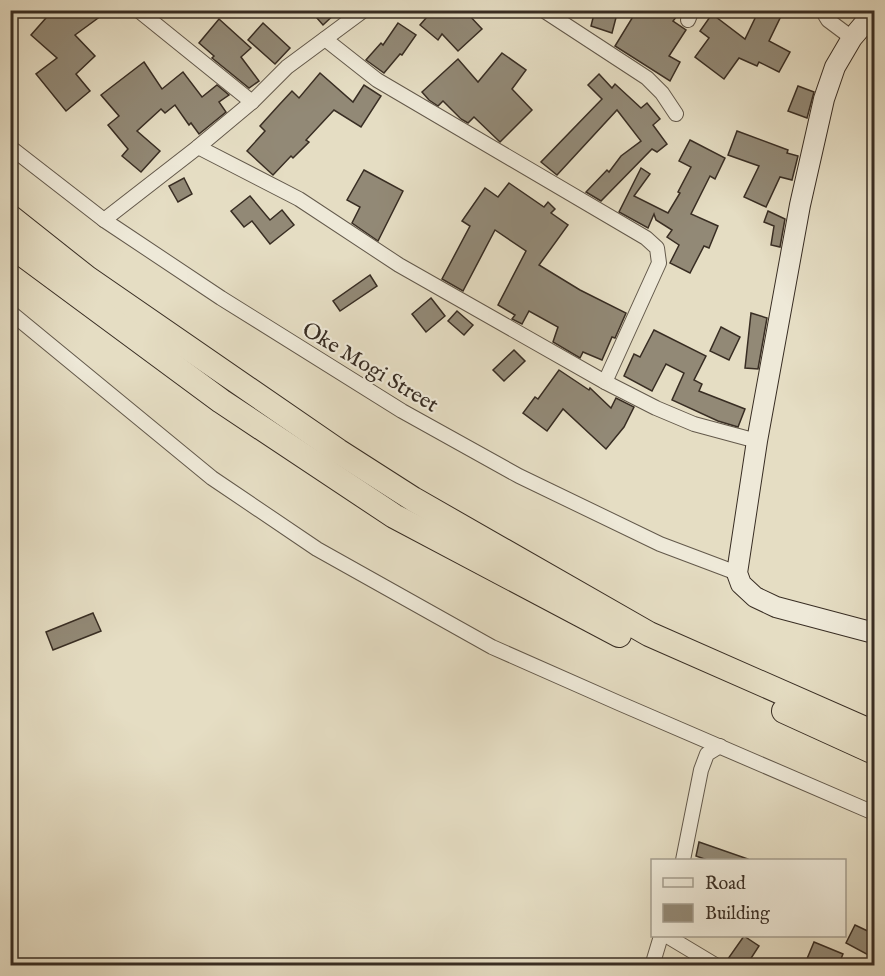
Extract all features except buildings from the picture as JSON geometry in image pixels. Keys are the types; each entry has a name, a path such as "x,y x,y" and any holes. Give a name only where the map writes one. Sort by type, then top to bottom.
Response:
{"highway":[{"path":"10,217 87,278 338,451 413,499 649,634 808,713 874,752"},
{"path":"10,244 221,401 394,516 630,640 808,713 874,733"}],"street":[{"path":"138,10 252,102"},
{"path":"543,10 647,78 662,93 676,114"},
{"path":"822,10 828,20 852,38"},
{"path":"104,220 252,102 287,67 363,11"},
{"path":"874,12 852,38 835,67 822,110 800,204 757,441 737,573 741,584 755,597 776,607 874,633"},
{"path":"325,39 376,80 646,238 657,248 659,263 604,382"},
{"name":"Oke Mogi Street","path":"10,147 104,220 289,342 402,411 510,471 660,544 737,573"},
{"path":"198,147 299,199 399,266 604,382 694,424 757,441"},
{"path":"10,312 212,478 317,549 492,646 621,705 874,813"},
{"path":"683,859 701,770 707,754 720,746"},
{"path":"652,966 661,937"},
{"path":"669,937 717,966"}]}
